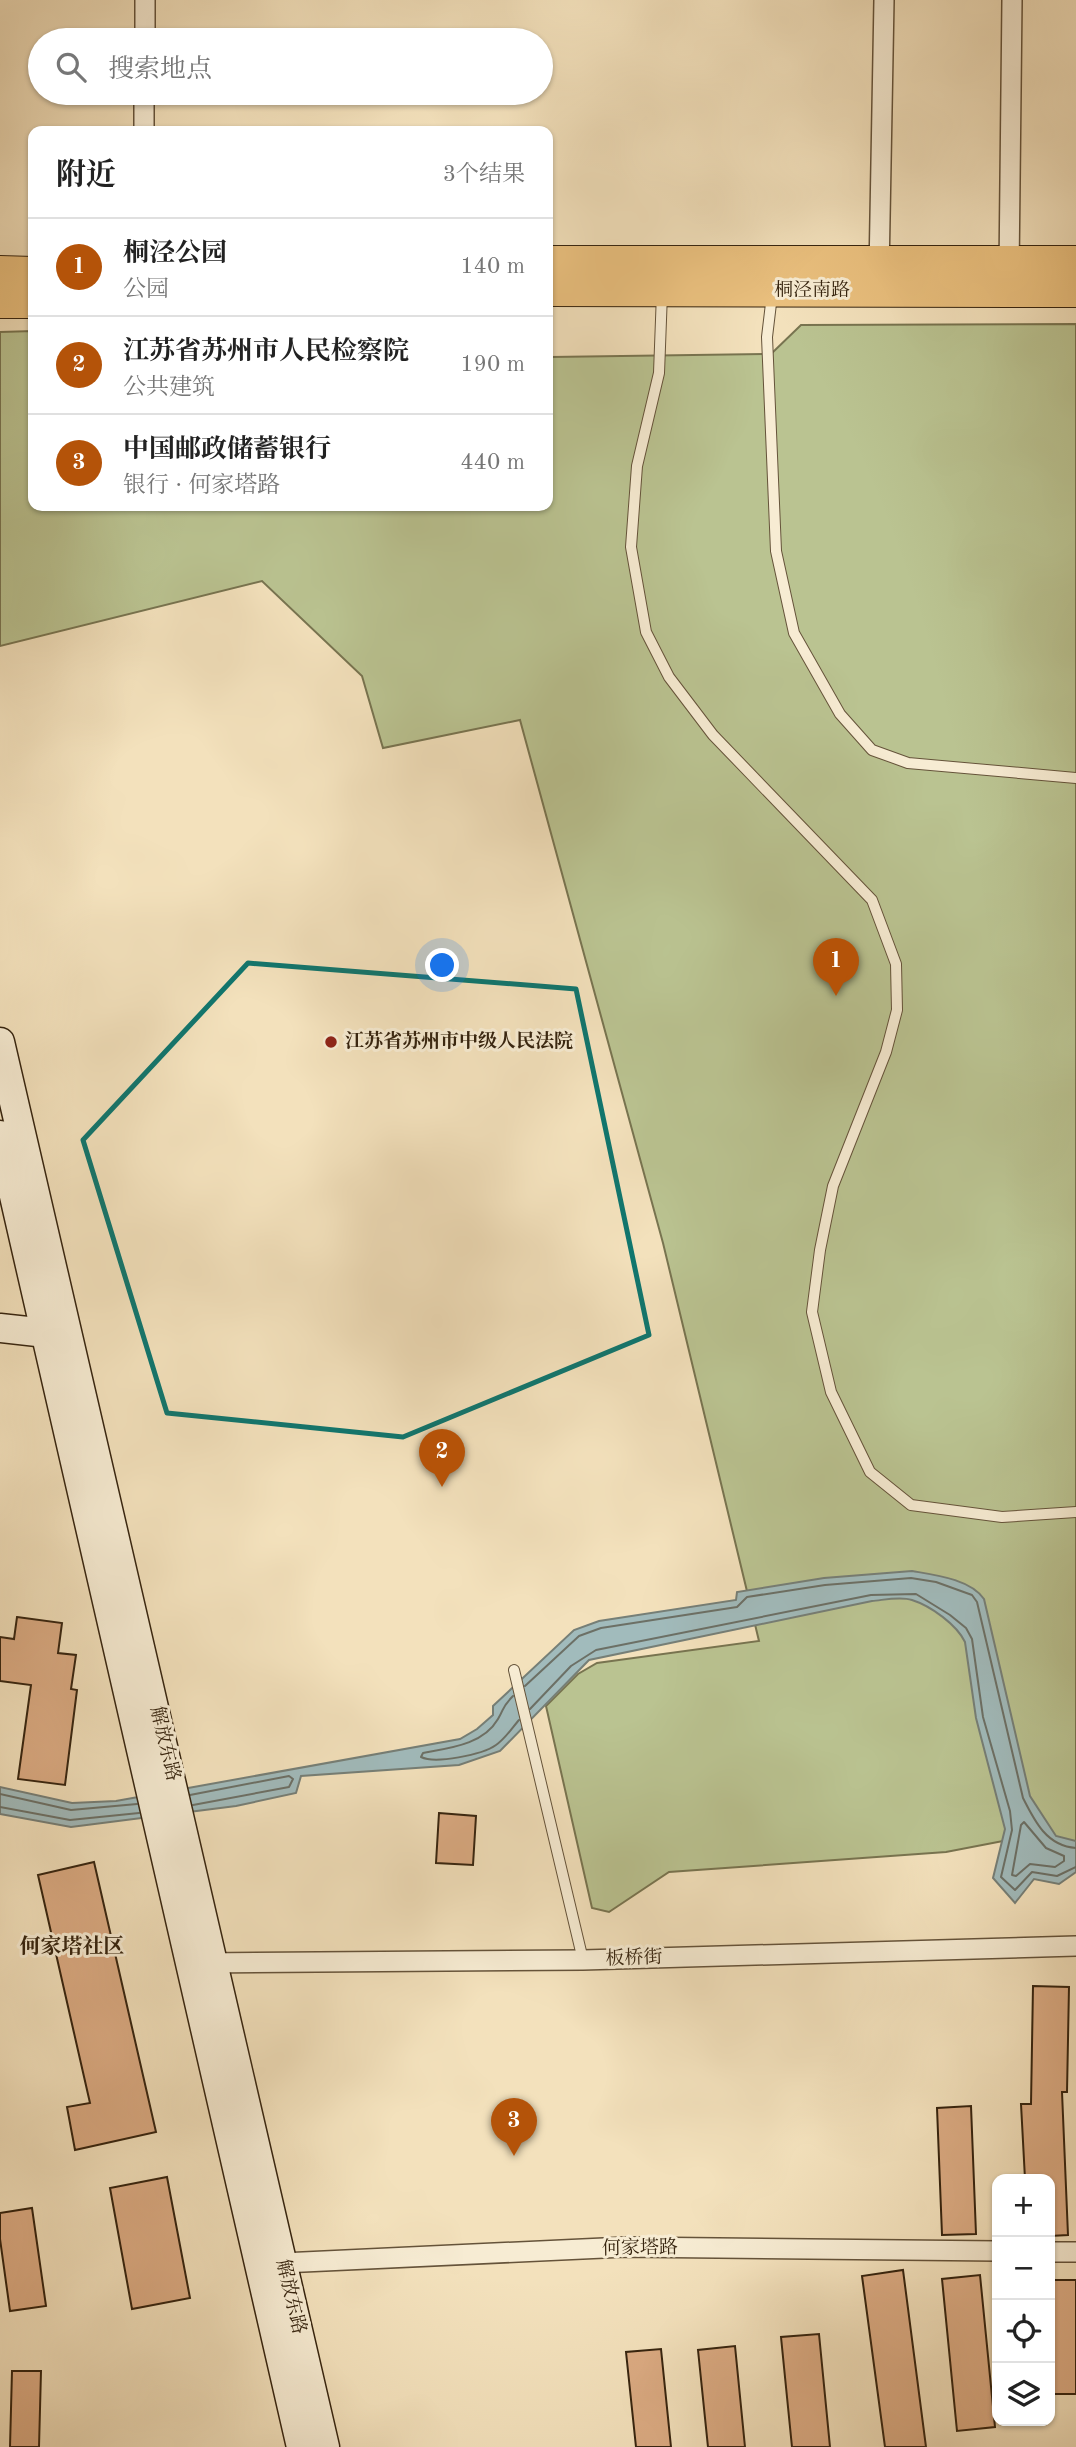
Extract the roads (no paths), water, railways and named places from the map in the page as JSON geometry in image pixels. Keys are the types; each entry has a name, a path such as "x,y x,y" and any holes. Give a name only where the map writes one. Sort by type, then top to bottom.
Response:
{"main road":[{"name":"桐泾南路","path":"1009,277 1076,262"},
{"name":"桐泾南路","path":"553,263 662,275 1009,277 1076,291"},
{"path":"0,272 28,273"},
{"name":"桐泾南路","path":"553,289 662,275"},
{"path":"0,302 28,302"},
{"name":"解放东路","path":"0,1042 55,1320 202,1963 301,2447"},
{"name":"解放东路","path":"0,1135 55,1320"},
{"path":"0,1308 55,1320"},
{"path":"0,1328 55,1320"},
{"name":"解放东路","path":"202,1963 282,2263 325,2447"}],"street":[{"path":"145,0 145,28"},
{"path":"879,277 884,0"},
{"path":"1009,277 1012,0"},
{"path":"144,105 144,126"},
{"name":"板桥街","path":"202,1963 583,1960 1076,1946"},
{"name":"何家塔路","path":"282,2263 625,2247 992,2251"},
{"path":"1055,2252 1076,2252"}],"lane":[{"path":"662,275 659,373 637,466 631,547 646,632 669,677 713,735 872,900 896,964 897,1010 887,1052 833,1185 820,1250 812,1312 831,1392 870,1472 911,1505 1002,1517 1076,1512"},
{"path":"775,277 766,337 776,551 794,633 840,714 873,750 908,763 992,773 1076,778"},
{"path":"514,1670 583,1960"}],"water":[{"path":"912,1571 961,1582 984,1599 1030,1796 1056,1836 1076,1841 1076,1872 1059,1884 1034,1879 1015,1903 993,1878 1005,1829 976,1718 965,1642 956,1629 935,1611 902,1598 872,1601 589,1660 500,1751 459,1765 301,1776 296,1793 236,1806 71,1827 0,1814 0,1787 72,1803 116,1801 460,1739 493,1715 493,1706 574,1630 599,1621 736,1600 737,1592 824,1578"}],"place":[{"name":"桐泾公园","path":"836,996"},
{"name":"江苏省苏州市中级人民法院","path":"331,1042"},
{"name":"江苏省苏州市人民检察院","path":"442,1487"},
{"name":"中国邮政储蓄银行","path":"514,2156"}],"district":[{"name":"何家塔社区","path":"72,1947"}]}
